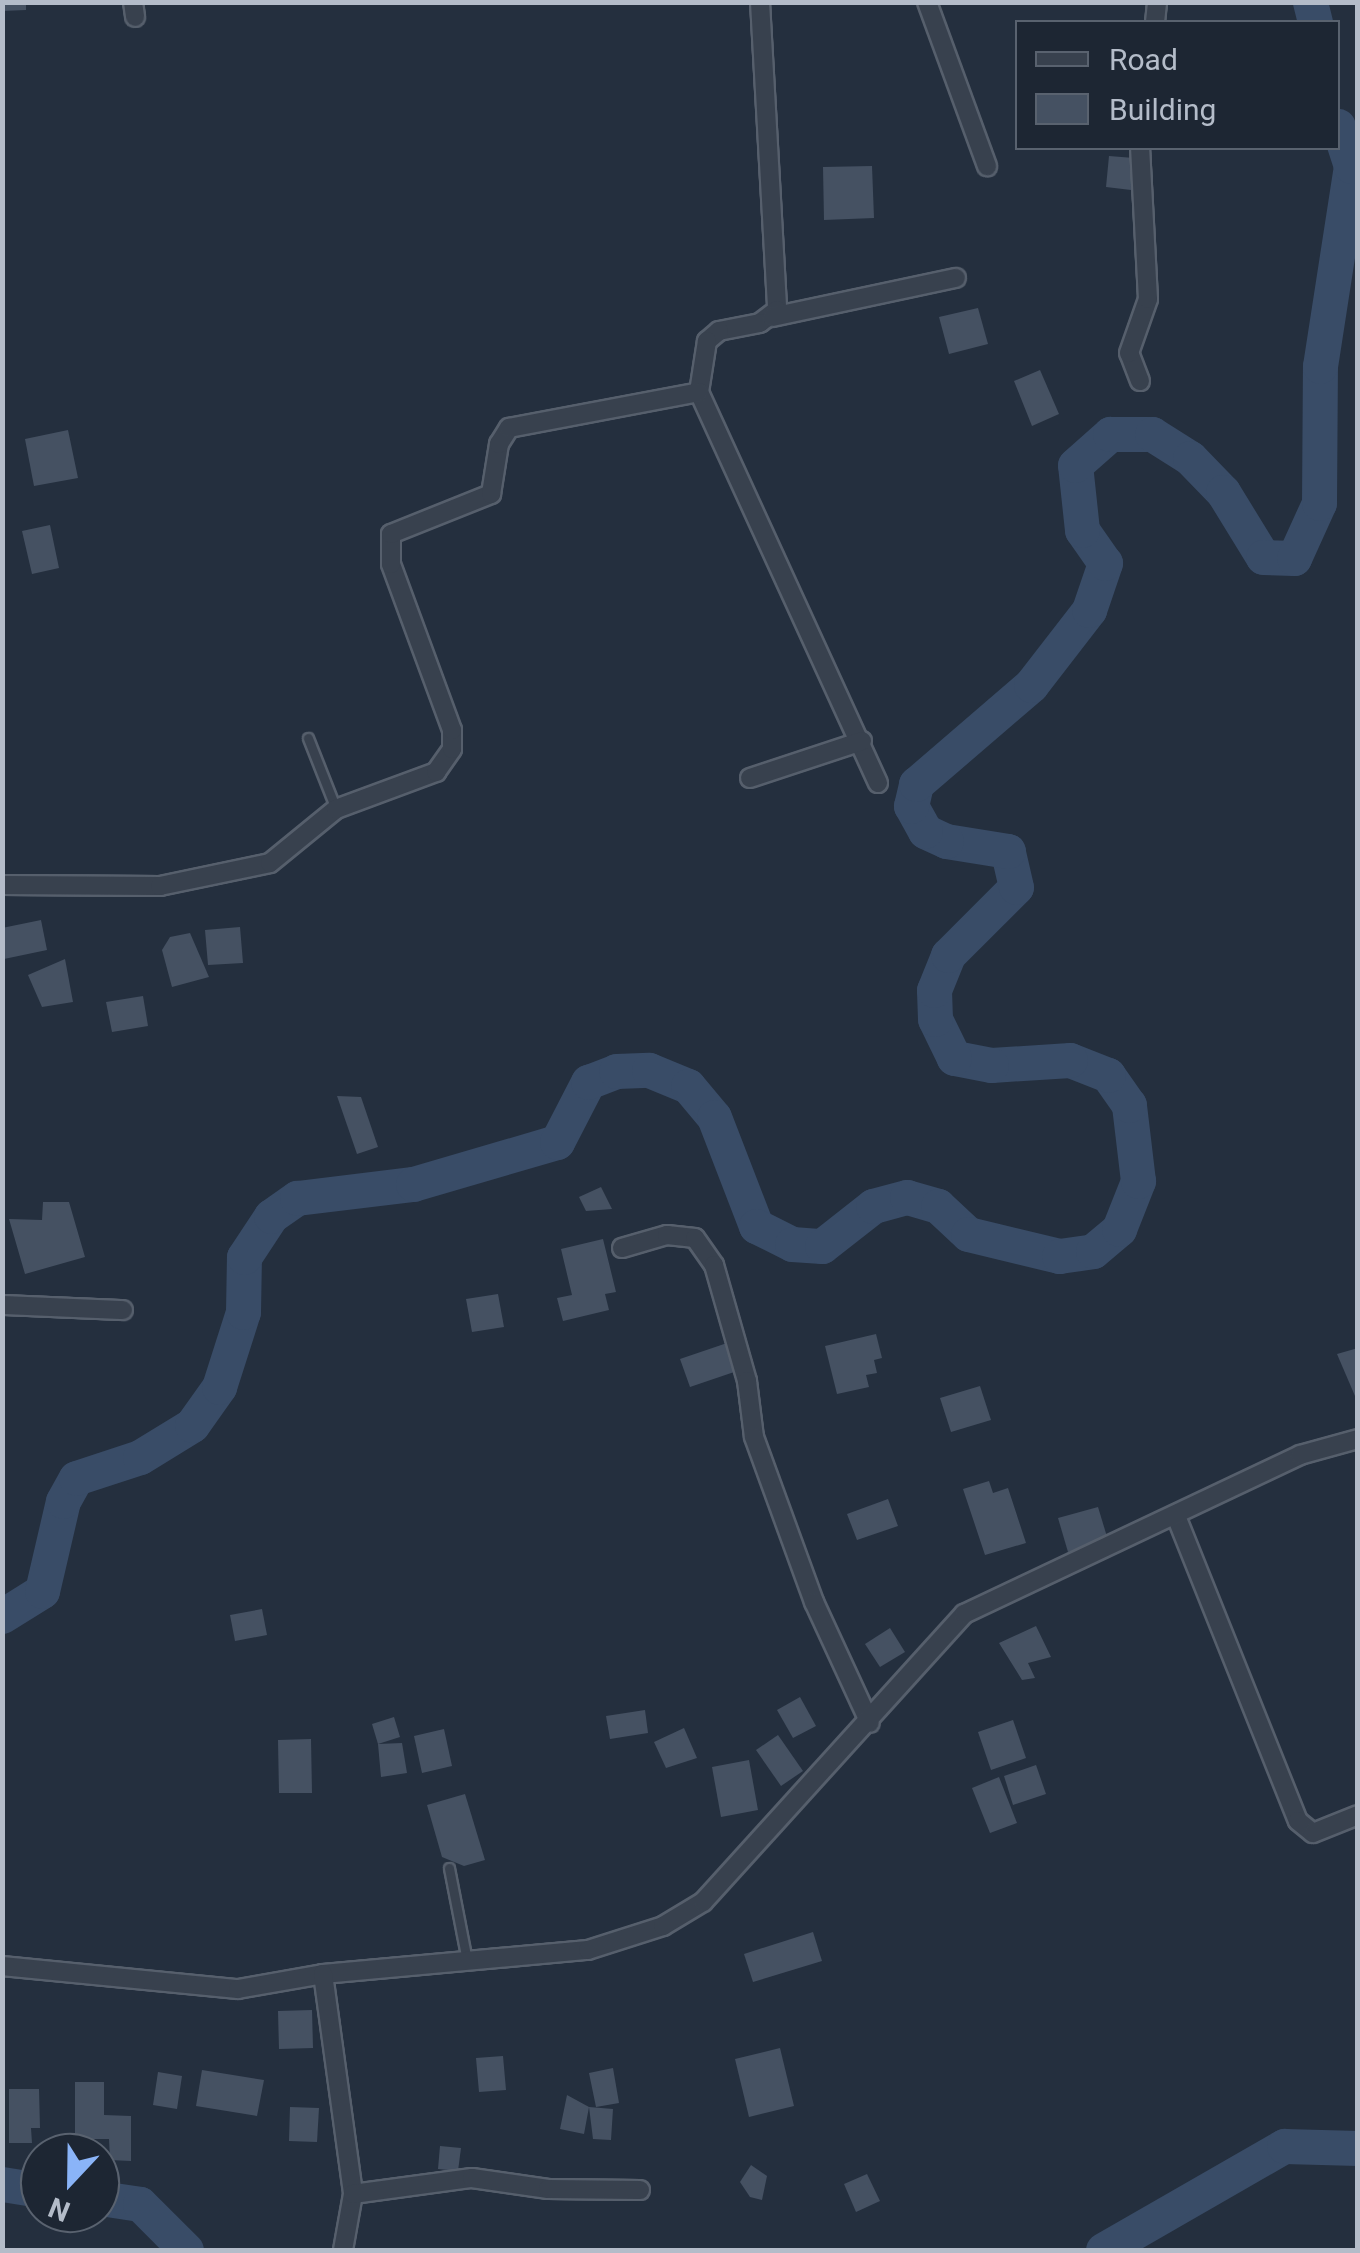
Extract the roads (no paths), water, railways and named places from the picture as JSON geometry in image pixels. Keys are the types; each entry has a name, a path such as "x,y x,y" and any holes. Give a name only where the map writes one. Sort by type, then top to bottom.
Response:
{"street":[{"path":"760,2 777,263 772,318"},
{"path":"928,2 987,166"},
{"path":"1140,150 1148,299 1129,353 1140,381"},
{"path":"878,782 699,392 707,341 719,331 956,278"},
{"path":"2,886 160,886 236,872 270,863 336,809 436,772 452,749 452,730 391,564 391,534 491,494 499,444 509,428 699,392"},
{"path":"750,778 862,741"},
{"path":"622,1248 667,1236 695,1238 714,1265 747,1382 754,1436 814,1602 870,1723"},
{"path":"2,1305 123,1310"},
{"path":"2,1966 238,1989 323,1974 588,1950 662,1926 702,1902 870,1723 964,1614 1300,1456 1358,1439"},
{"path":"1176,1516 1298,1821 1313,1834 1358,1814"},
{"path":"323,1974 352,2194 344,2250"},
{"path":"352,2194 472,2178 548,2190 640,2190"}],"lane":[{"path":"308,738 336,809"},
{"path":"449,1868 468,1961"}],"waterway":[{"path":"1310,2 1314,20"},
{"path":"2,1616 42,1591 63,1501 76,1478 140,1457 192,1425 219,1387 243,1312 244,1257 271,1216 297,1198 413,1184 557,1142 588,1082 616,1071 649,1070 688,1086 714,1117 756,1226 792,1244 822,1246 873,1206 907,1197 938,1206 968,1234 1059,1256 1093,1251 1119,1229 1138,1181 1129,1105 1108,1075 1070,1060 991,1065 954,1058 935,1019 934,990 948,955 1016,887 1008,851 946,841 925,831 911,806 916,784 1031,685 1089,610 1105,563 1082,530 1075,465 1110,434 1152,434 1190,458 1223,492 1263,557 1294,558 1319,503 1320,366 1351,166 1340,132"},
{"path":"1103,2250 1284,2146 1358,2148"},
{"path":"2,2184 20,2187"},
{"path":"120,2201 140,2204 186,2250"}]}
